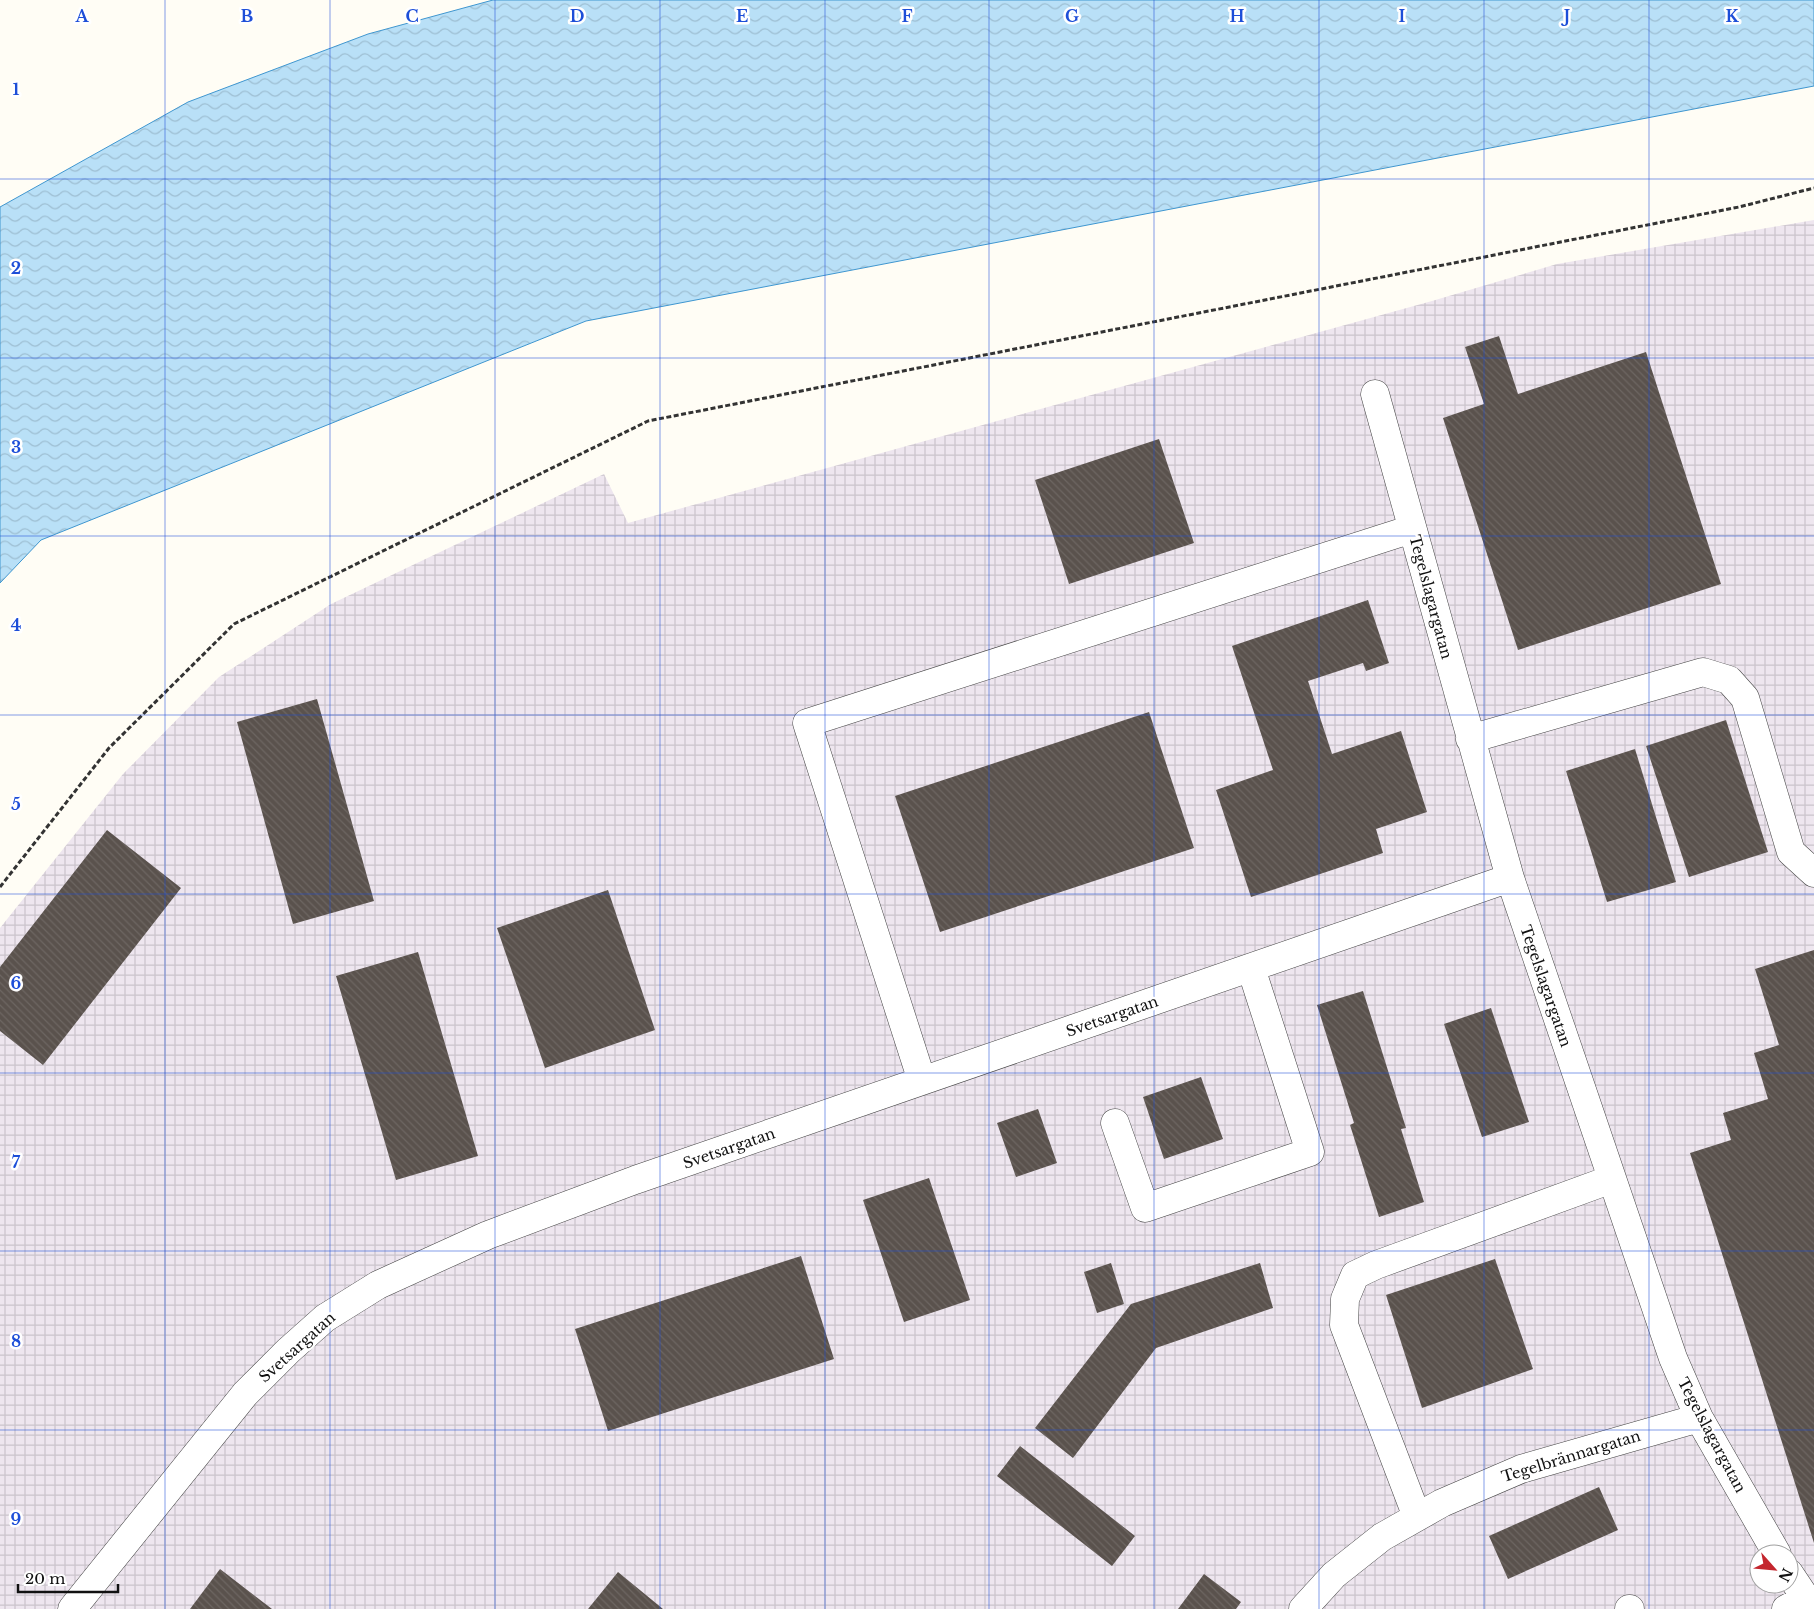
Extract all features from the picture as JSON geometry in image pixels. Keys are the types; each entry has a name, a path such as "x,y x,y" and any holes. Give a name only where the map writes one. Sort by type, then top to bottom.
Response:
{"street":[{"name":"Tegelslagargatan","path":"1375,394 1510,878 1673,1358 1699,1418 1771,1544"},
{"path":"922,1081 806,723 1412,529"},
{"path":"1470,738 1703,672 1729,680 1745,698 1791,852 1814,873"},
{"name":"Svetsargatan","path":"72,1609 245,1394 288,1351 325,1318 378,1285 497,1232 634,1180 1510,878"},
{"path":"1115,1123 1145,1208 1310,1152 1250,968"},
{"path":"1417,1517 1344,1325 1345,1299 1355,1275 1376,1265 1612,1179"},
{"name":"Tegelbrännargatan","path":"1303,1609 1334,1575 1382,1537 1442,1503 1521,1469 1699,1418"}],"path":[{"path":"0,887 109,748 234,624 648,421 1739,207 1814,188"}],"shaded area":[{"path":"1814,220 1814,1609 0,1609 0,928 123,774 219,677 331,604 604,474 628,523 1432,301 1557,264"}],"water":[{"path":"493,0 1814,0 1814,86 586,321 41,540 0,583 0,207 188,102 368,34"}],"building":[{"path":"1499,336 1518,394 1646,352 1721,584 1518,650 1443,418 1484,404 1465,347"},
{"path":"1159,439 1194,543 1069,584 1035,480"},
{"path":"1368,600 1389,663 1366,671 1363,663 1308,681 1332,754 1401,731 1427,812 1376,829 1383,853 1251,897 1216,790 1273,770 1232,646"},
{"path":"317,699 374,901 293,924 237,722"},
{"path":"1149,712 1194,848 940,932 895,796"},
{"path":"1726,720 1768,852 1689,877 1646,746"},
{"path":"1635,749 1676,882 1607,902 1566,771"},
{"path":"107,830 181,888 43,1065 0,1031 0,967"},
{"path":"608,890 655,1030 545,1068 497,928"},
{"path":"1814,950 1814,1543 1690,1153 1731,1140 1723,1113 1768,1099 1754,1053 1779,1045 1755,969"},
{"path":"418,952 478,1156 396,1180 336,976"},
{"path":"1363,991 1406,1128 1401,1129 1424,1202 1379,1217 1350,1125 1354,1123 1317,1005"},
{"path":"1491,1008 1529,1122 1482,1137 1444,1024"},
{"path":"1201,1077 1223,1139 1164,1159 1143,1097"},
{"path":"1038,1109 1057,1163 1016,1177 997,1123"},
{"path":"929,1178 970,1300 904,1322 863,1200"},
{"path":"801,1256 834,1359 608,1431 575,1329"},
{"path":"1495,1259 1533,1369 1422,1408 1386,1295"},
{"path":"1111,1263 1124,1304 1097,1313 1084,1272"},
{"path":"1260,1263 1273,1308 1156,1348 1073,1458 1035,1428 1131,1304"},
{"path":"1020,1446 1135,1536 1112,1566 997,1476"},
{"path":"1599,1487 1618,1530 1508,1579 1489,1536"},
{"path":"220,1569 272,1609 190,1609"},
{"path":"618,1572 663,1609 588,1609"},
{"path":"1204,1574 1241,1602 1236,1609 1178,1609"}]}
